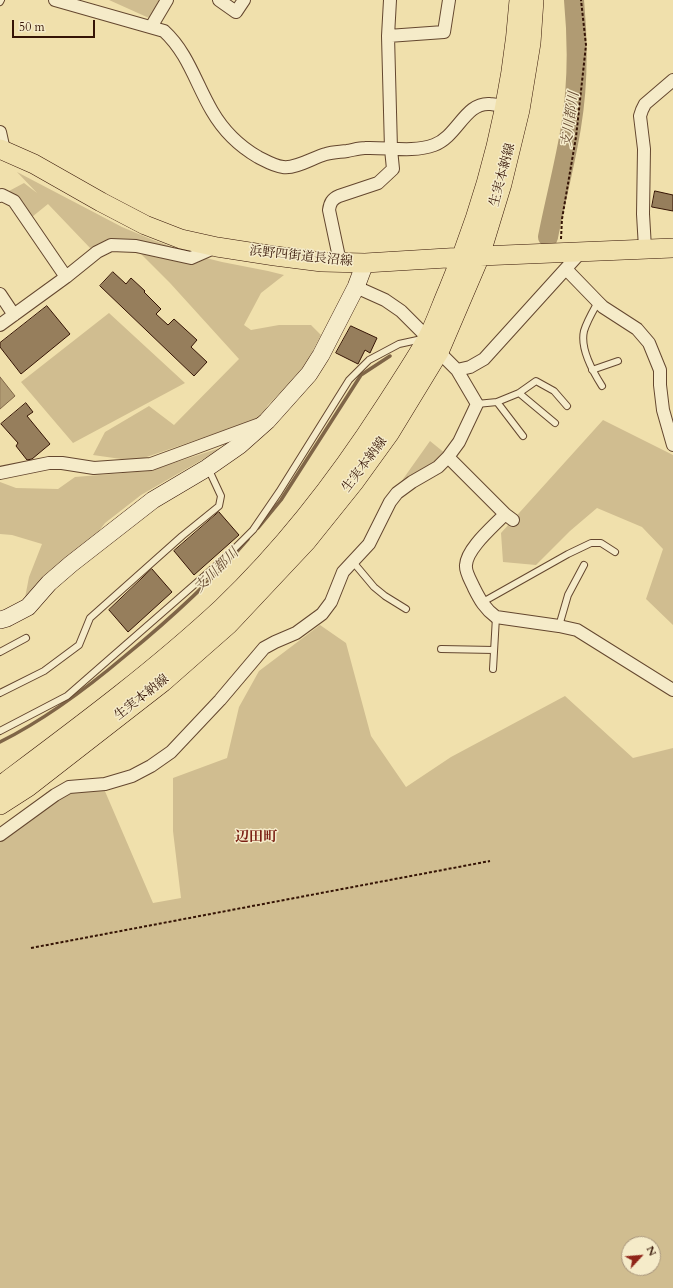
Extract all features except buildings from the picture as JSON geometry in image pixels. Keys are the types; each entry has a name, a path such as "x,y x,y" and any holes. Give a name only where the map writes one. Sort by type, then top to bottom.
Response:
{"main road":[{"name":"生実本納線","path":"471,257 478,210 505,107 516,34 519,0"},
{"name":"生実本納線","path":"0,805 28,787 163,682 239,614 306,542 355,481 389,434 433,345 502,184 520,110 531,43 534,0"},
{"name":"浜野四街道長沼線","path":"2,150 34,164 101,202 145,224 181,239 217,247 275,256 365,263 580,253 645,248 673,248"},
{"name":"生実本納線","path":"0,786 112,702 159,664 222,607 265,564 317,504 433,345"}],"street":[{"path":"55,0 164,31 173,40 183,54 211,110 228,134 242,146 273,165 284,168 327,154 364,148 406,150 434,145 445,139 469,111 478,105 489,104 505,107"},
{"path":"151,27 167,0"},
{"path":"218,0 236,12 244,0"},
{"path":"340,262 329,210 330,203 334,198 378,184 393,169 391,149 388,36 390,0"},
{"path":"388,36 444,32 449,0"},
{"path":"645,248 643,214 644,149 640,116 645,104 673,80"},
{"path":"0,132 2,150"},
{"path":"0,196 14,201 66,277"},
{"path":"0,325 66,277 96,252 111,245 136,246 191,258 217,247"},
{"path":"457,370 470,367 484,360 580,253"},
{"path":"0,620 28,607 49,583 71,564 153,500 207,468 240,445 267,421 309,374 321,355 356,287 365,263"},
{"path":"566,268 603,307 637,329 649,343 660,370 663,410 673,445"},
{"path":"0,835 55,794 69,787 105,784 132,776 151,766 171,752 220,700 264,648 296,633 322,614 330,602 344,572 369,544 376,533 390,502 397,493 412,482 438,467 448,457 459,442 477,404 457,370 401,311 385,300 356,287"},
{"path":"0,294 14,315"},
{"path":"0,473 62,463 94,468 151,464 267,421"},
{"path":"448,457 509,517 474,547 469,555 466,565 468,574 481,603 488,612 496,617 577,630 673,690"}],"lane":[{"path":"598,302 585,330 584,336 588,360 592,370 602,386"},
{"path":"0,731 66,696 226,557 253,530 349,380 369,360 399,344 433,345"},
{"path":"592,370 618,361"},
{"path":"477,404 497,402 519,394 536,381 554,391 567,406"},
{"path":"519,394 555,423"},
{"path":"497,402 523,436"},
{"path":"0,693 44,671 79,645 90,618 182,536 219,506 221,496 207,468"},
{"path":"481,603 568,554 592,543 601,543 615,552"},
{"path":"353,562 374,587 406,609"},
{"path":"559,626 568,595 584,565"},
{"path":"493,669 496,617"},
{"path":"0,652 26,638"},
{"path":"441,649 494,650"}],"path":[{"path":"560,242 562,220 576,137 586,46 581,0"},
{"path":"31,948 490,861"}],"shaded area":[{"path":"109,0 159,0 149,18"},
{"path":"17,172 122,227 153,240 194,255 284,275 261,293 244,325 251,330 279,325 311,325 321,335 302,371 268,405 260,418 135,461 93,455 105,432 149,406 174,425 239,359 170,283 140,253 124,242 108,241 91,249 48,204 27,221 9,191 24,183 37,193"},
{"path":"109,313 185,383 73,443 21,382"},
{"path":"0,377 15,396 0,409"},
{"path":"603,420 673,455 673,625 646,599 663,549 642,527 597,508 570,531 536,565 503,562 501,533"},
{"path":"430,441 446,454 396,489"},
{"path":"226,446 141,495 105,523 71,568 24,603 29,577 42,544 12,535 0,534 0,482 16,488 58,489 75,477 149,471"},
{"path":"320,625 346,643 371,736 406,787 451,757 565,696 633,758 673,748 673,1288 0,1288 0,841 47,792 104,789 153,903 181,898 173,831 173,778 227,758 239,707 259,671"}],"waterway":[{"name":"支川都川","path":"548,237 566,155 575,95 577,64 574,0"},
{"name":"支川都川","path":"258,528 281,500 361,375 390,356"},
{"name":"支川都川","path":"0,742 33,724 80,692 158,629 189,600 248,539"}],"district":[{"name":"辺田町","path":"256,838"}]}
